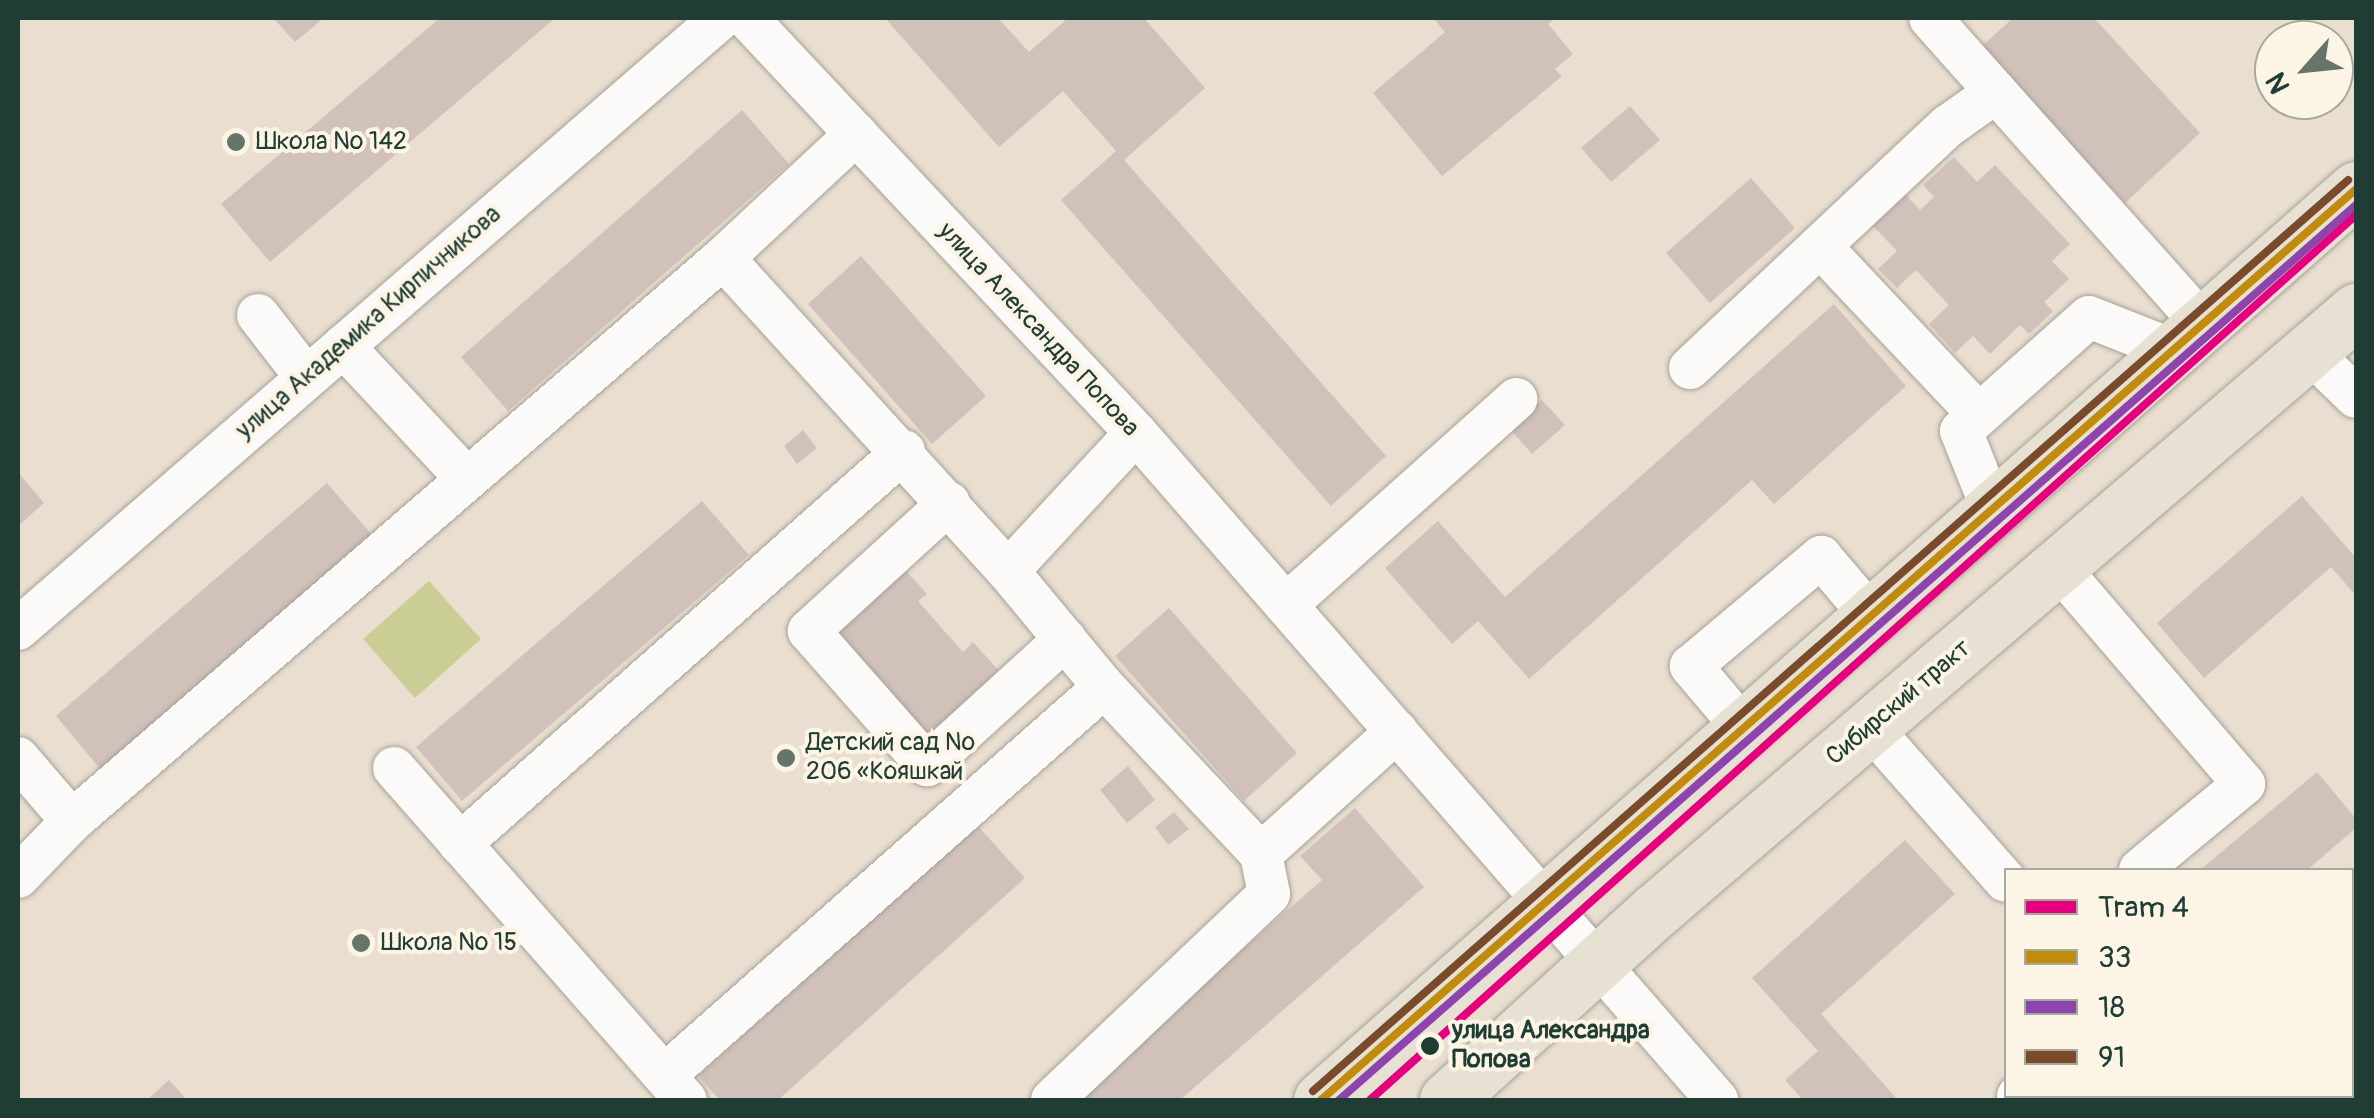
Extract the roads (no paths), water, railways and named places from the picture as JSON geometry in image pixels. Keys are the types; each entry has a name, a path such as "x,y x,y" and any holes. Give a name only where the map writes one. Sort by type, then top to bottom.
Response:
{"main road":[{"path":"1321,1100 2192,340 2356,189"},
{"name":"Сибирский тракт","path":"1447,1100 1870,727 2356,311"}],"street":[{"name":"улица Академика Кирпичникова","path":"18,629 721,18"},
{"name":"улица Александра Попова","path":"747,18 1136,434 1717,1100"},
{"path":"1930,18 1996,92 2192,340"},
{"path":"1690,368 1948,126 1996,92"},
{"path":"18,877 72,821 723,258 856,134"},
{"path":"1820,246 1978,415"},
{"path":"723,258 904,451 1104,686 1262,854 1268,894 1052,1100"},
{"path":"258,315 306,378"},
{"path":"1994,513 1960,431 2089,317 2192,340"},
{"path":"343,346 466,478"},
{"path":"2310,352 2356,397"},
{"path":"1286,605 1516,399"},
{"path":"1008,571 1136,434"},
{"path":"460,844 904,451"},
{"path":"949,503 809,631 927,765 1065,639"},
{"path":"1744,730 1691,666 1821,556 1873,618"},
{"path":"2058,567 2244,784 2142,868"},
{"path":"394,768 675,1088 1104,686"},
{"path":"1870,727 2004,879"},
{"path":"1262,854 1396,732"},
{"path":"18,758 72,821"}],"tram line":[{"name":"4","path":"1370,1100 2356,215"}],"place":[{"name":"Школа № 142","path":"236,142"},
{"name":"Детский сад № 206 «Кояшкай","path":"786,758"},
{"name":"Школа № 15","path":"361,943"},
{"name":"улица Александра Попова","path":"1430,1046"}]}
